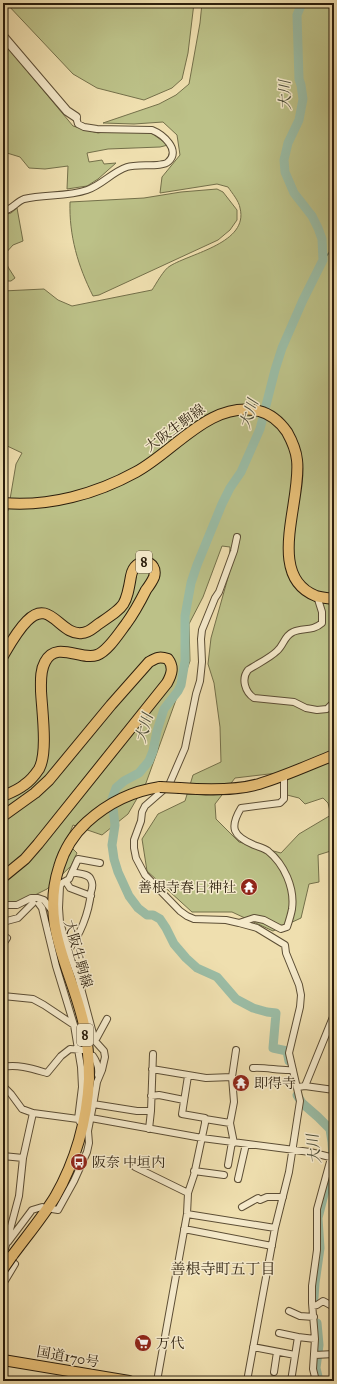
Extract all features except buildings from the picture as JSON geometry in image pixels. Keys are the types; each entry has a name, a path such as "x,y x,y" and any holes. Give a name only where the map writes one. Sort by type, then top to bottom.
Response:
{"main road":[{"name":"大阪生駒線","path":"3,503 45,503 79,495 113,484 137,472 208,420 226,411 238,409 260,411 270,415 284,429 291,439 298,460 298,479 288,559 293,576 305,590 317,596 334,599"},
{"name":"8","path":"3,656 27,621 40,614 52,616 68,630 74,633 82,634 89,631 122,606 128,596 132,569 136,565 143,562 152,566 154,570 154,577 134,612 118,635 102,653 91,656 58,651 45,660 41,670 44,751 39,769 23,786 3,796"},
{"path":"3,816 35,793 49,780 110,705 149,662 161,657 168,659 172,668 172,674 167,683 38,844 24,859 3,876"},
{"name":"大阪生駒線","path":"3,1269 6,1256 54,1198 71,1165 82,1128 87,1102 89,1081 84,1026 57,938 53,912 53,891 61,862 69,844 82,826 98,812 128,795 145,790 160,788 207,790 227,789 258,784 334,755"},
{"name":"国道170号","path":"3,1360 72,1376 129,1381"}],"street":[{"path":"3,36 67,111 76,117 78,124 84,127 97,129 152,130 158,132 169,141 172,147 171,159 168,163 143,164 127,167 115,172 100,184 87,190 22,200 12,208 3,211"},
{"path":"237,537 234,551 220,592 215,598 202,630 202,662 200,681 185,748 169,785 145,806 134,840 134,848 136,858 145,874 180,911 194,919 226,920 257,928 285,945 286,953 299,985 301,995 300,1007 289,1053 298,1087 300,1102 293,1150 272,1246 248,1381"},
{"path":"317,596 322,612 322,623 318,627 299,630 287,636 279,650 248,670 244,681 246,689 254,698 294,702 306,708 317,710 327,709 334,702"},
{"path":"239,923 254,918 264,920 281,929 287,927 292,908 292,894 286,873 267,850 242,840 233,826 241,808 280,803 284,799 284,775"},
{"path":"97,1082 102,1070 104,1051 95,1041 78,976 67,952 59,908 60,886 69,879 78,859 100,863"},
{"path":"67,952 87,914 91,896 92,880 88,876 72,872"},
{"path":"66,882 70,888 91,896"},
{"path":"3,905 17,905 31,898 38,898 44,900 53,912"},
{"path":"3,922 18,918 36,904 42,908 80,1050 82,1128 89,1143 87,1152 74,1181 58,1210 52,1209"},
{"path":"3,944 7,938"},
{"path":"3,996 33,999 74,1025"},
{"path":"306,1086 333,1018 334,1010"},
{"path":"95,1041 107,1019"},
{"path":"90,1024 104,1025"},
{"path":"3,1067 13,1066 47,1073 61,1056 70,1049 80,1050"},
{"path":"228,1165 233,1142 230,1123 234,1102 232,1077 236,1050"},
{"path":"149,1129 153,1054"},
{"path":"82,1128 91,1118 99,1069 97,1061 93,1056"},
{"path":"253,1068 279,1071 293,1070"},
{"path":"152,1069 206,1078 232,1077"},
{"path":"188,1076 182,1114 230,1123"},
{"path":"3,1086 11,1094 22,1110 82,1128"},
{"path":"298,1087 306,1086 334,1090"},
{"path":"151,1096 159,1095 184,1100"},
{"path":"93,1104 137,1111 150,1111"},
{"path":"3,1284 15,1264 6,1256 4,1247 19,1196 23,1158 33,1113"},
{"path":"91,1118 202,1138 293,1150 333,1158 317,1209 318,1250 312,1286 315,1339 313,1369 316,1381"},
{"path":"157,1381 187,1214 188,1194 202,1138 205,1119"},
{"path":"238,1179 246,1144"},
{"path":"3,1156 23,1158"},
{"path":"135,1167 188,1194"},
{"path":"194,1171 224,1175"},
{"path":"242,1207 258,1198 260,1200 267,1197 283,1197"},
{"path":"4,1247 32,1210 42,1207"},
{"path":"187,1214 276,1228"},
{"path":"184,1229 272,1246"},
{"path":"312,1306 317,1305 323,1300 334,1308"},
{"path":"289,1311 300,1316 314,1317"},
{"path":"279,1333 315,1339"},
{"path":"291,1381 298,1337"},
{"path":"253,1347 295,1355"},
{"path":"274,1372 277,1352"},
{"path":"315,1355 334,1354"}],"green space":[{"path":"6,3 194,3 188,53 182,79 172,88 144,100 97,88 73,74"},
{"path":"202,3 334,3 334,850 318,855 319,882 309,884 301,918 273,931 232,912 192,912 147,871 142,839 158,814 185,801 193,775 221,762 220,727 214,683 208,664 211,638 229,574 230,547 222,546 203,597 189,624 190,661 146,783 128,814 102,835 73,825 66,842 77,853 71,866 47,889 3,911 3,510 8,511 16,464 22,453 3,444 3,291 44,289 58,300 72,306 152,290 163,273 170,266 216,245 236,230 240,220 240,208 237,200 228,187 217,184 160,193 162,177 180,155 177,135 163,122 134,124 103,123 159,104 176,95 189,84","holes":["286,772 287,795 299,798 305,804 323,798 328,803 331,815 299,834 281,853 239,842 216,819 215,804 235,778"]},
{"path":"3,42 73,126 98,133 114,130 150,132 168,145 160,147 108,149 87,153 89,162 102,160 104,164 116,163 98,179 87,186 67,189 68,166 45,169 29,168 20,157 7,153 3,149 6,126 3,125"},
{"path":"217,189 223,192 237,210 237,220 230,230 218,240 99,295 93,296 79,262 73,239 70,202 144,198 181,192"},
{"path":"17,208 23,241 13,245 4,255 8,267 15,278 11,281 3,281 3,215 11,213"}],"waterway":[{"name":"大川","path":"289,1061 287,1051 273,1048 276,1013 253,1008 236,999 217,977 197,968 174,944 160,919 153,915 147,915 138,908 129,896 114,859 112,845 115,825 112,799 116,788 124,781 139,773 149,761 164,709 181,685 185,661 185,616 191,583 197,565 222,504 230,488 241,472 260,429 282,348 303,300 323,260 322,239 318,228 312,216 294,193 285,172 284,160 288,143 299,120 303,99 299,79 297,15 302,3"},
{"path":"323,260 334,247"},
{"name":"大川","path":"297,1095 302,1103 330,1129 332,1142 333,1159 318,1218 320,1248 314,1298"},
{"name":"大川","path":"317,1323 319,1345 316,1368 319,1381"}],"place":[{"name":"善根寺春日神社","path":"249,887"},
{"name":"即得寺","path":"241,1083"},
{"name":"阪奈 中垣内","path":"79,1162"},
{"name":"万代","path":"143,1343"}],"district":[{"name":"善根寺町五丁目","path":"223,1269"}]}
